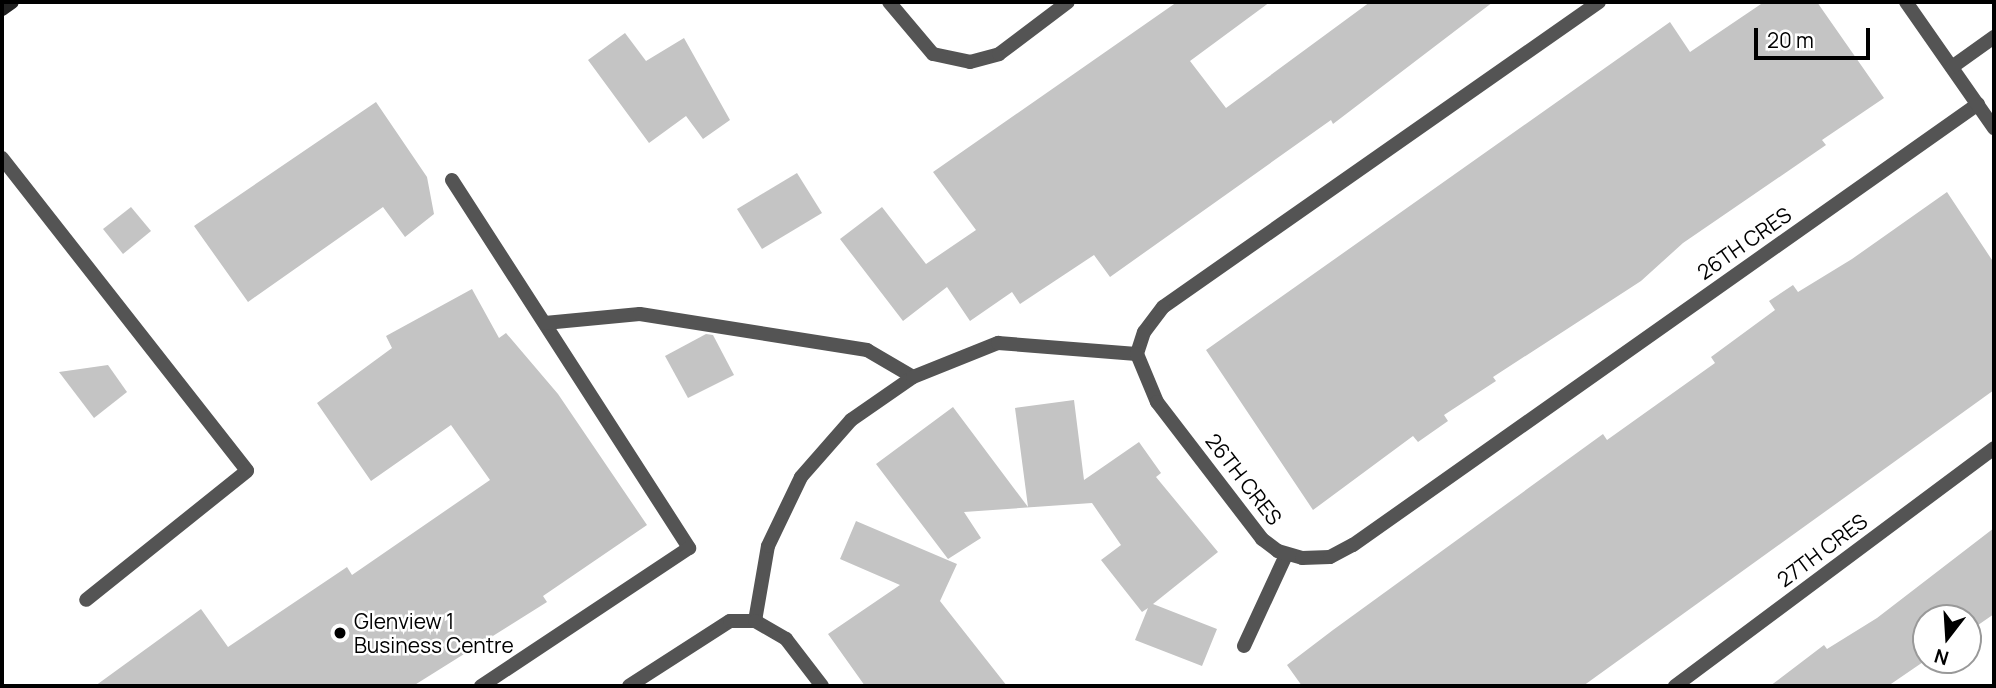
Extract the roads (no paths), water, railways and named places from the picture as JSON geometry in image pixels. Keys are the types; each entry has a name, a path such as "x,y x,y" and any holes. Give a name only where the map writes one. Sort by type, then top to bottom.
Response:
{"street":[{"path":"2,9 12,2"},
{"path":"889,2 933,54 970,62 999,54 1068,2"},
{"path":"755,621 768,546 801,477 851,420 913,377 998,343 1138,354 1144,332 1163,307 1599,2"},
{"path":"1906,2 1994,128"},
{"path":"1952,67 1994,37"},
{"name":"26TH CRES","path":"1138,354 1157,402 1262,540 1286,555 1330,557 1353,545 1978,104"},
{"path":"2,158 247,471 86,600"},
{"path":"452,180 689,548 481,686"},
{"path":"545,323 639,314 867,350 913,377"},
{"name":"27TH CRES","path":"1675,686 1994,447"},
{"path":"1244,646 1286,555"},
{"path":"629,686 730,621 755,621 786,639 822,686"}],"place":[{"name":"Glenview 1 Business Centre","path":"340,633"}]}
